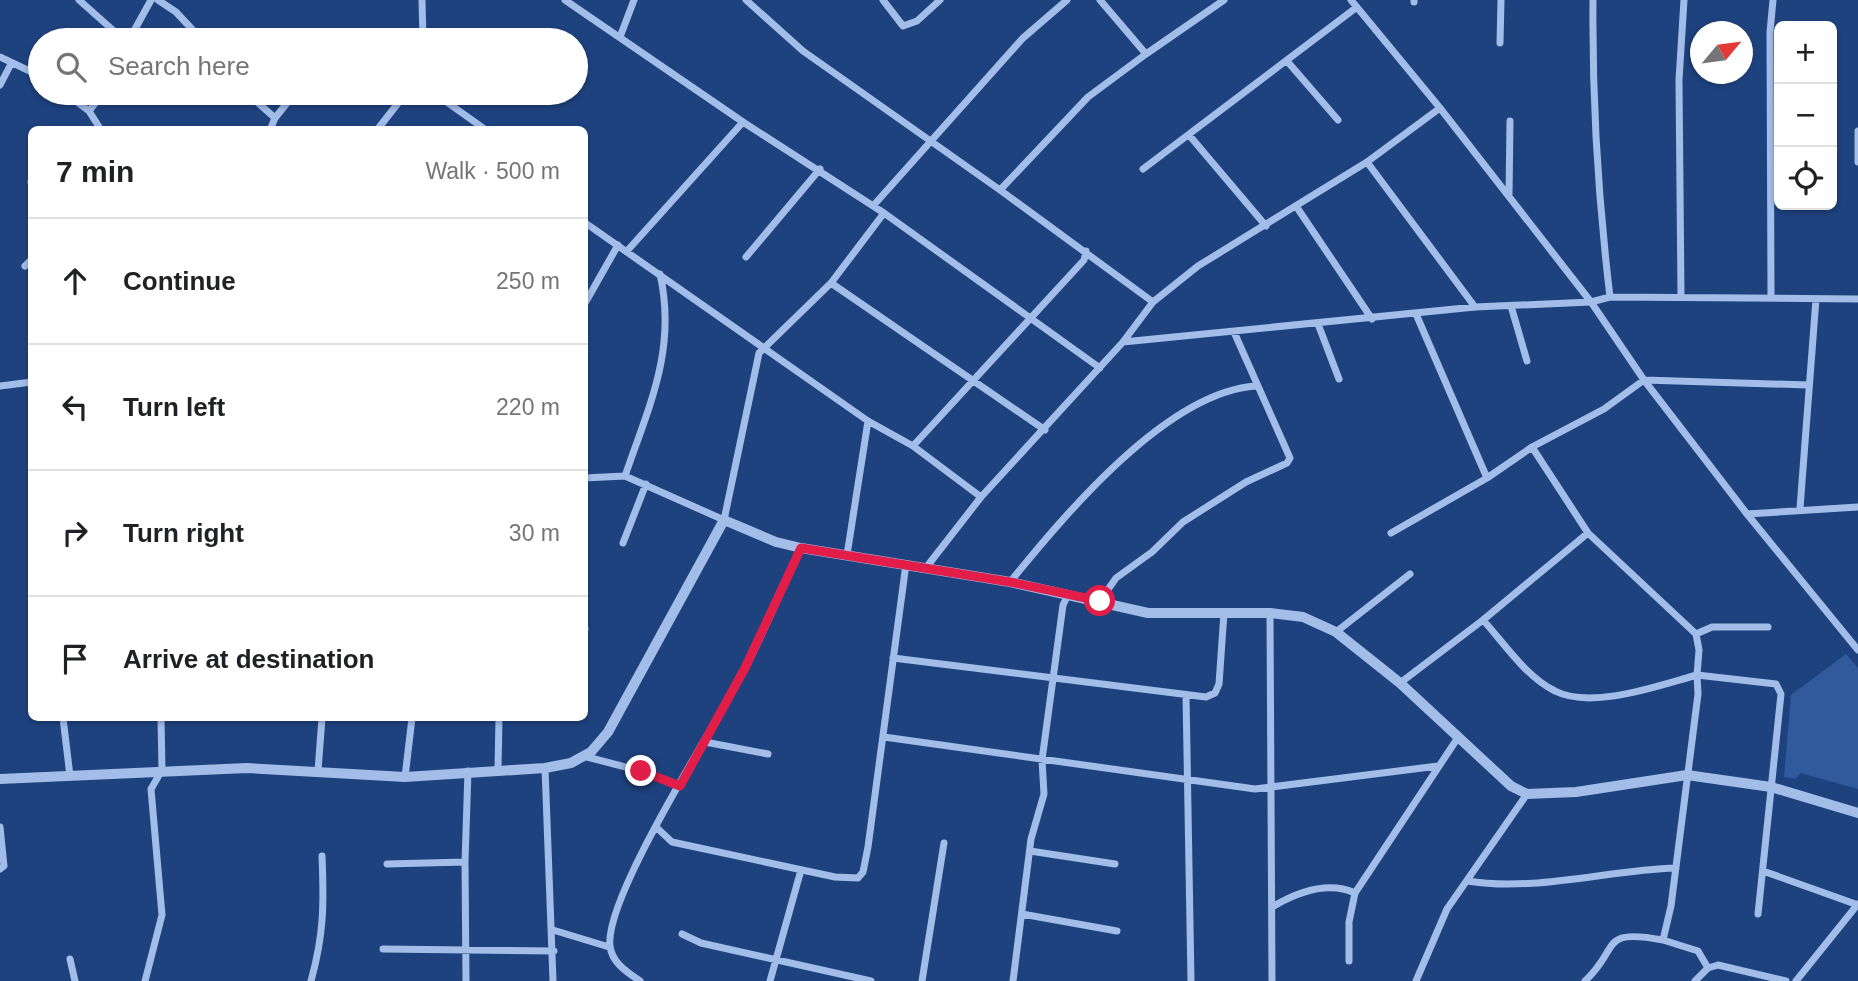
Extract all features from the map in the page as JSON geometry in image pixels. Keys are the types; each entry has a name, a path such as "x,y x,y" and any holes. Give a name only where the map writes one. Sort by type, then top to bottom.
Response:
{"street":[{"path":"79,0 112,28"},
{"path":"134,28 151,0"},
{"path":"158,0 176,12 191,28"},
{"path":"422,0 423,28"},
{"path":"565,0 743,122 820,169 884,213 1100,368"},
{"path":"620,37 634,0"},
{"path":"746,0 803,51 1086,251 1153,302"},
{"path":"883,0 903,26 917,21 940,0"},
{"path":"873,206 1023,38 1067,0"},
{"path":"1100,0 1146,54"},
{"path":"1000,190 1088,97 1224,0"},
{"path":"1351,0 1509,196 1591,302 1644,380 1747,514 1858,650"},
{"path":"1500,43 1501,0"},
{"path":"1593,0 1591,60 1596,177 1610,297"},
{"path":"1681,297 1679,80 1684,0"},
{"path":"1771,297 1770,33 1773,0"},
{"path":"1143,169 1357,7"},
{"path":"0,57 28,71"},
{"path":"1287,61 1338,120"},
{"path":"0,85 11,64"},
{"path":"81,105 89,111 98,126"},
{"path":"89,111 94,105"},
{"path":"260,105 275,118"},
{"path":"272,126 285,105"},
{"path":"380,126 397,105"},
{"path":"451,105 480,126"},
{"path":"925,569 981,498 1124,342 1153,302 1198,266 1367,162 1440,108"},
{"path":"1509,196 1510,121"},
{"path":"627,251 743,122"},
{"path":"1858,131 1858,162"},
{"path":"1189,135 1266,226"},
{"path":"1367,162 1475,307"},
{"path":"746,257 820,169"},
{"path":"1296,206 1372,319"},
{"path":"0,779 162,770 318,771 405,777 545,768 571,763 583,756 608,732 724,520 759,353 831,283 884,213"},
{"path":"588,225 868,421 913,446 981,498"},
{"path":"588,298 618,245"},
{"path":"913,446 1084,260 1086,251"},
{"path":"25,266 28,263"},
{"path":"625,476 665,356 667,305 660,274"},
{"path":"831,283 975,379 1045,430"},
{"path":"1124,342 1475,307 1591,302 1610,297 1858,299"},
{"path":"1800,509 1816,299"},
{"path":"1511,306 1527,362"},
{"path":"1416,314 1487,478"},
{"path":"1318,324 1339,379"},
{"path":"1100,601 1116,578 1152,552 1184,522 1246,482 1287,463 1289,453 1256,386 1234,332"},
{"path":"1391,533 1487,478 1532,447 1604,409 1644,380 1808,385"},
{"path":"0,386 28,382"},
{"path":"1010,582 1077,500 1119,461 1195,405 1243,387 1256,386"},
{"path":"847,555 868,421"},
{"path":"1532,447 1588,533 1696,634 1699,650 1698,694 1676,868 1662,940"},
{"path":"588,478 625,476 776,542 801,548 1010,582 1148,612 1270,612 1303,617 1336,632 1400,682 1511,786 1527,794 1604,789 1687,775 1770,787 1858,813"},
{"path":"623,543 646,484"},
{"path":"1747,514 1858,507"},
{"path":"1400,682 1483,620 1588,533"},
{"path":"640,981 618,965 610,947 610,932 620,898 657,828 658,820 680,786 745,668 801,548"},
{"path":"657,828 672,842 850,880 858,878 863,872 884,737 906,564"},
{"path":"1336,632 1410,573"},
{"path":"1013,981 1030,851 1044,794 1042,760 1052,676 1062,613 1068,595"},
{"path":"1270,612 1274,906 1272,981"},
{"path":"893,658 1206,697 1215,693 1219,684 1224,613"},
{"path":"1483,620 1536,678 1556,692 1595,697 1635,692 1697,676 1765,682 1779,688 1781,700 1758,914"},
{"path":"1696,634 1713,627 1769,627"},
{"path":"1186,695 1185,782 1191,981"},
{"path":"63,721 69,776"},
{"path":"145,981 162,915 151,789 162,770 161,721"},
{"path":"318,771 322,721"},
{"path":"405,777 412,721"},
{"path":"498,769 499,721"},
{"path":"1349,961 1349,922 1355,893 1459,736"},
{"path":"884,737 1185,782 1255,789 1438,766"},
{"path":"705,742 768,754"},
{"path":"583,756 641,771 680,786"},
{"path":"545,768 554,951 553,981"},
{"path":"466,981 465,862 468,771"},
{"path":"1416,981 1447,909 1527,794"},
{"path":"0,827 4,866 0,869"},
{"path":"922,981 944,843"},
{"path":"1030,851 1115,864"},
{"path":"311,981 322,943 322,856"},
{"path":"387,864 465,862"},
{"path":"1467,881 1506,886 1633,869 1676,868"},
{"path":"770,981 801,870"},
{"path":"1763,871 1858,904 1796,981"},
{"path":"1274,906 1314,889 1334,887 1355,893"},
{"path":"1022,914 1117,931"},
{"path":"553,930 610,947"},
{"path":"682,934 701,943 871,981"},
{"path":"1585,981 1611,943 1623,936 1662,940 1698,951 1708,968"},
{"path":"383,949 554,951"},
{"path":"70,960 75,981"},
{"path":"1695,981 1708,968 1718,965 1786,981"}],"shaded area":[{"path":"1846,654 1858,668 1858,789 1800,773 1796,779 1784,777 1791,695"}],"route":[{"path":"641,771 680,786 745,668 801,548 1010,582 1100,601"}]}
